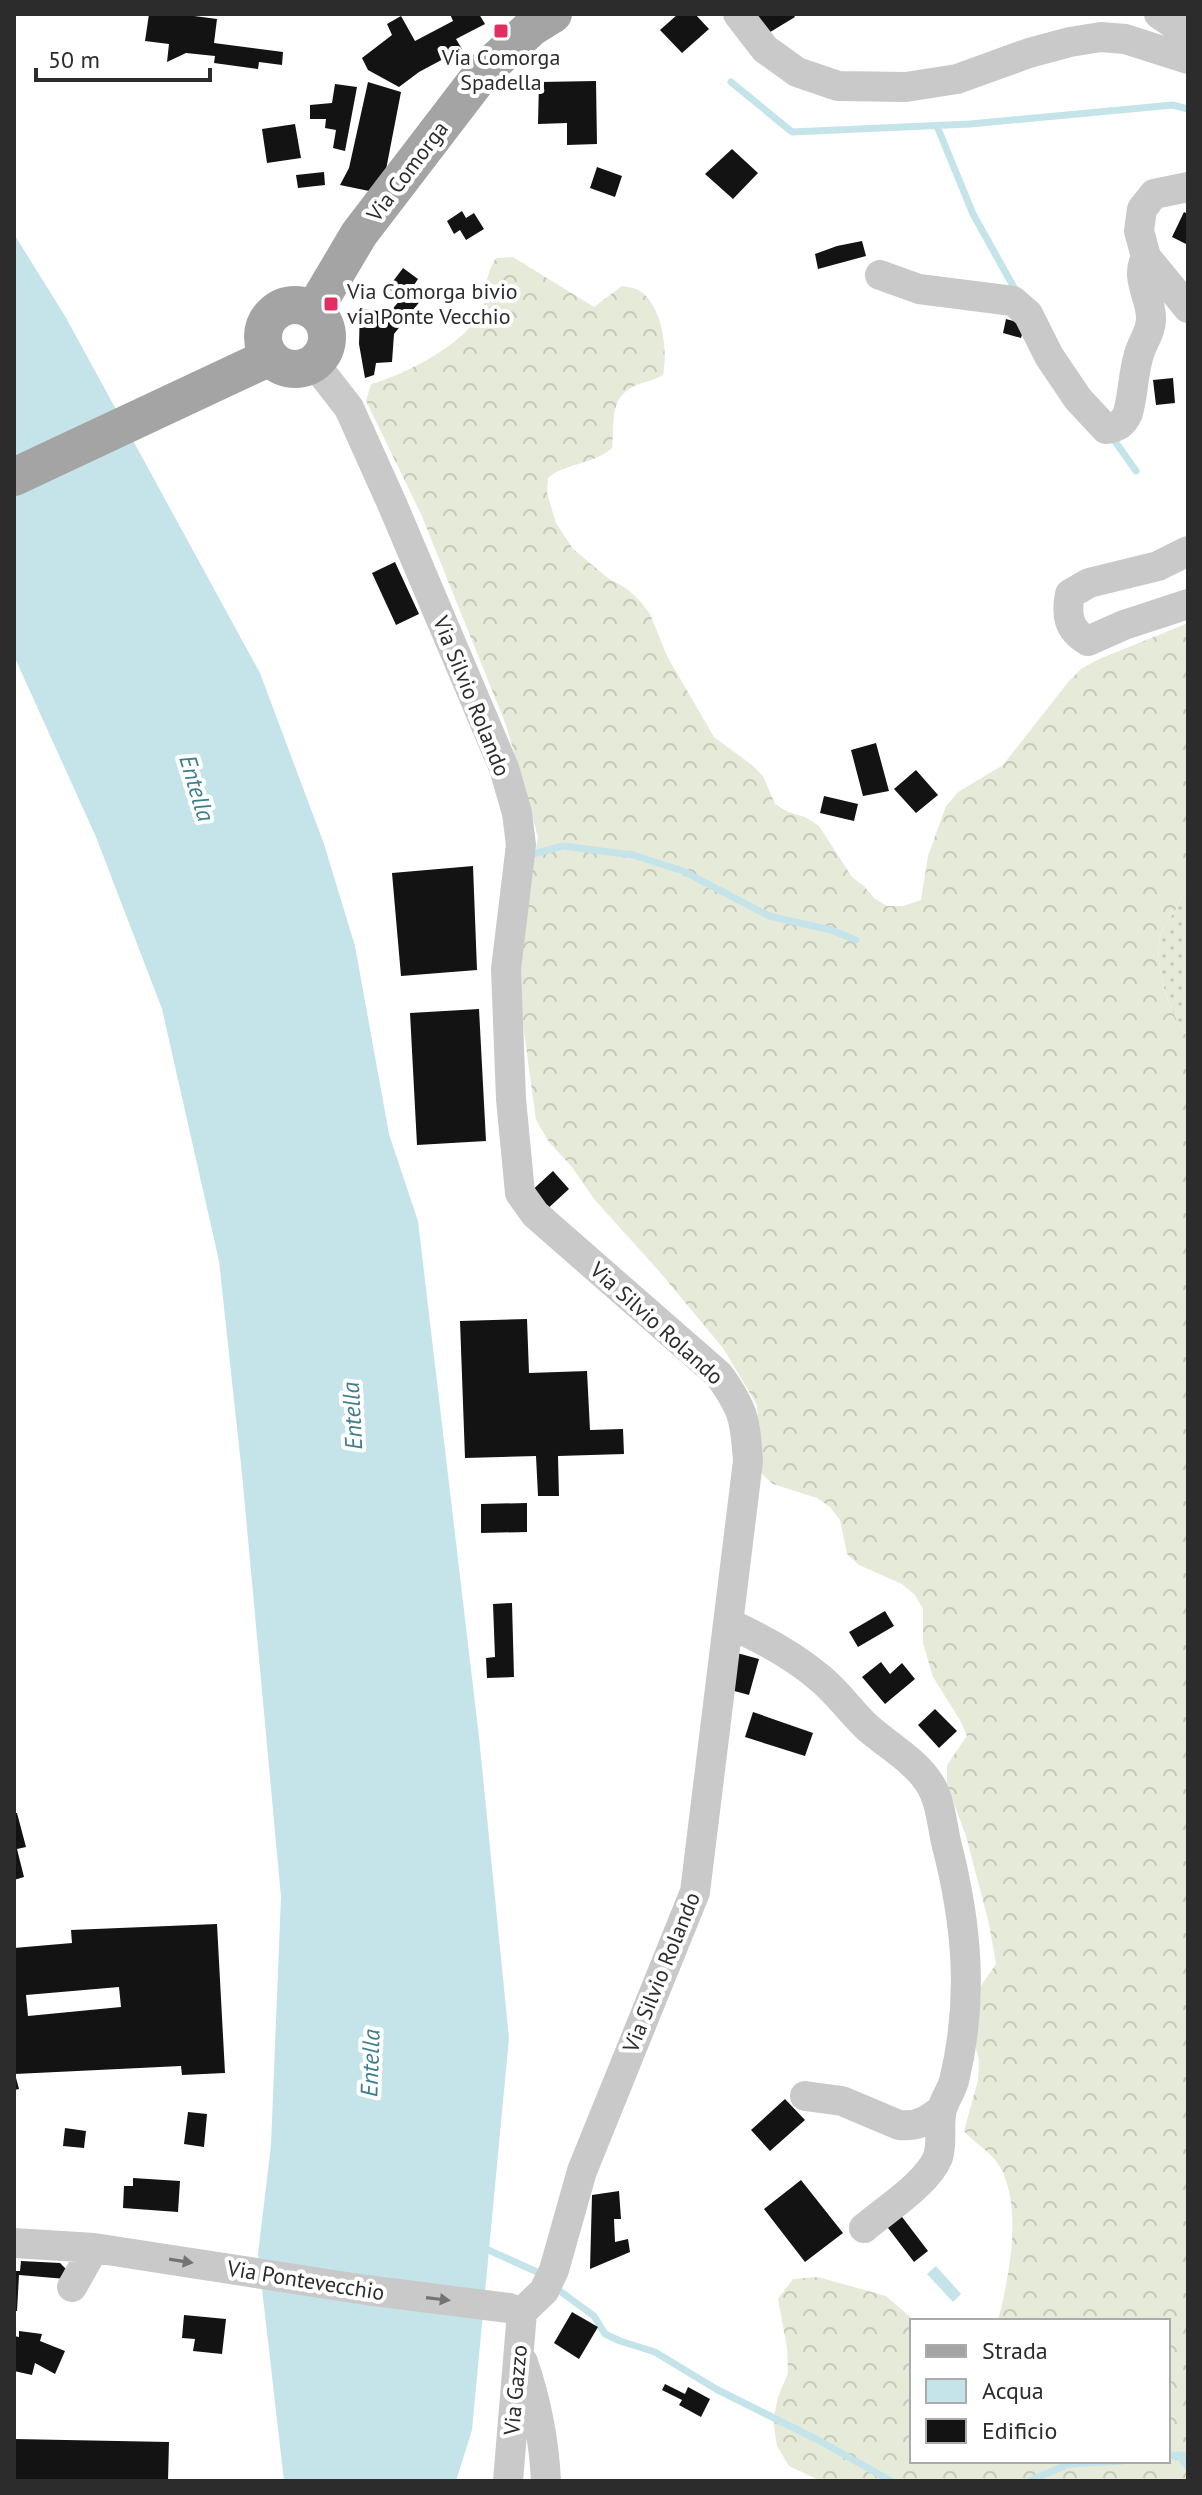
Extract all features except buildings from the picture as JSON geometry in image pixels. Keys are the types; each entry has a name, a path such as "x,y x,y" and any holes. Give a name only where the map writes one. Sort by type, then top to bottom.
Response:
{"main road":[{"name":"Via Comorga","path":"314,310 359,234 483,72 532,27 553,14"},
{"path":"14,477 262,361 295,369 314,363 326,347 327,336 321,317 314,310 294,304 275,311 264,327 262,361"}],"street":[{"path":"738,14 765,49 797,72 838,86 906,87 957,79 1029,53 1101,37 1125,39 1188,59"},
{"path":"1159,14 1181,29 1188,45"},
{"path":"1188,187 1154,194 1142,209 1139,231 1146,257 1188,308"},
{"path":"880,275 919,289 1013,301 1028,314 1049,356 1078,399 1106,429 1116,428 1124,422 1128,413 1139,353 1151,325 1140,277 1146,257"},
{"name":"Via Silvio Rolando","path":"314,363 349,408 381,478 504,768 517,813 521,845 506,969 511,1099 520,1193 543,1221 719,1375 736,1399 745,1422 748,1461 695,1892 582,2171 554,2270 544,2291 516,2310"},
{"path":"1188,551 1158,566 1089,583 1070,594 1066,612 1076,634 1088,641 1124,625 1188,604"},
{"path":"728,1623 764,1640 824,1680 866,1725 923,1774 934,1792 957,1885 966,1949 961,2047 953,2086 941,2110 926,2123 899,2125 842,2101 805,2096"},
{"path":"764,1640 822,1658"},
{"path":"864,2228 925,2177 937,2158 941,2139 941,2110"},
{"name":"Via Pontevecchio","path":"14,2243 99,2249 516,2310"},
{"path":"72,2287 99,2249"},
{"name":"Via Gazzo","path":"508,2481 519,2348 516,2310"},
{"path":"519,2348 532,2389 545,2453 546,2481"}],"green space":[{"path":"513,257 594,307 622,286 634,288 648,298 662,330 665,354 663,375 634,386 620,398 614,413 612,448 597,458 563,469 548,478 547,493 556,523 573,549 609,579 626,588 650,614 667,656 714,737 763,776 775,804 819,826 852,877 887,906 903,906 921,900 928,856 946,806 958,792 1003,765 1081,669 1188,623 1188,881 1161,933 1159,963 1175,1016 1188,1038 1188,2481 821,2481 789,2466 777,2446 773,2421 788,2373 778,2299 793,2279 818,2277 886,2296 913,2319 910,2319 910,2463 1170,2463 1170,2319 998,2319 1010,2264 1011,2202 997,2162 964,2131 978,2080 979,2061 971,2028 976,1993 996,1964 966,1836 947,1784 947,1765 967,1736 933,1677 923,1643 923,1609 915,1595 902,1584 859,1565 847,1554 840,1520 830,1507 817,1498 773,1484 761,1473 757,1405 723,1348 594,1199 572,1167 549,1142 536,1120 515,966 538,837 506,725 421,514 366,401 371,384 436,355 477,319 496,258"},
{"path":"1188,881 1188,1038 1165,990 1159,949 1161,933"}],"water":[{"name":"Entella","path":"14,234 65,316 260,673 324,844 355,946 389,1134 418,1221 479,1737 509,2038 472,2430 456,2481 284,2481 258,2254 271,2145 281,1897 219,1261 162,1009 96,837 14,656"},
{"path":"936,2266 961,2294 953,2302 927,2274"}],"waterway":[{"path":"731,82 792,132 970,124 1173,105 1188,109"},
{"path":"937,126 973,214 1017,293"},
{"path":"1112,437 1136,471"},
{"path":"529,855 563,846 633,855 683,871 769,916 831,930 856,940"},
{"path":"484,2248 544,2278"},
{"path":"553,2286 594,2316 605,2334 655,2352 716,2389 891,2481"},
{"path":"1178,2455 1188,2467"},
{"path":"1170,2456 1188,2455"},
{"path":"1029,2481 1069,2464 1087,2463"}],"place":[{"name":"Via Comorga Spadella","path":"501,31"},
{"name":"Via Comorga bivio via Ponte Vecchio","path":"331,304"}]}
